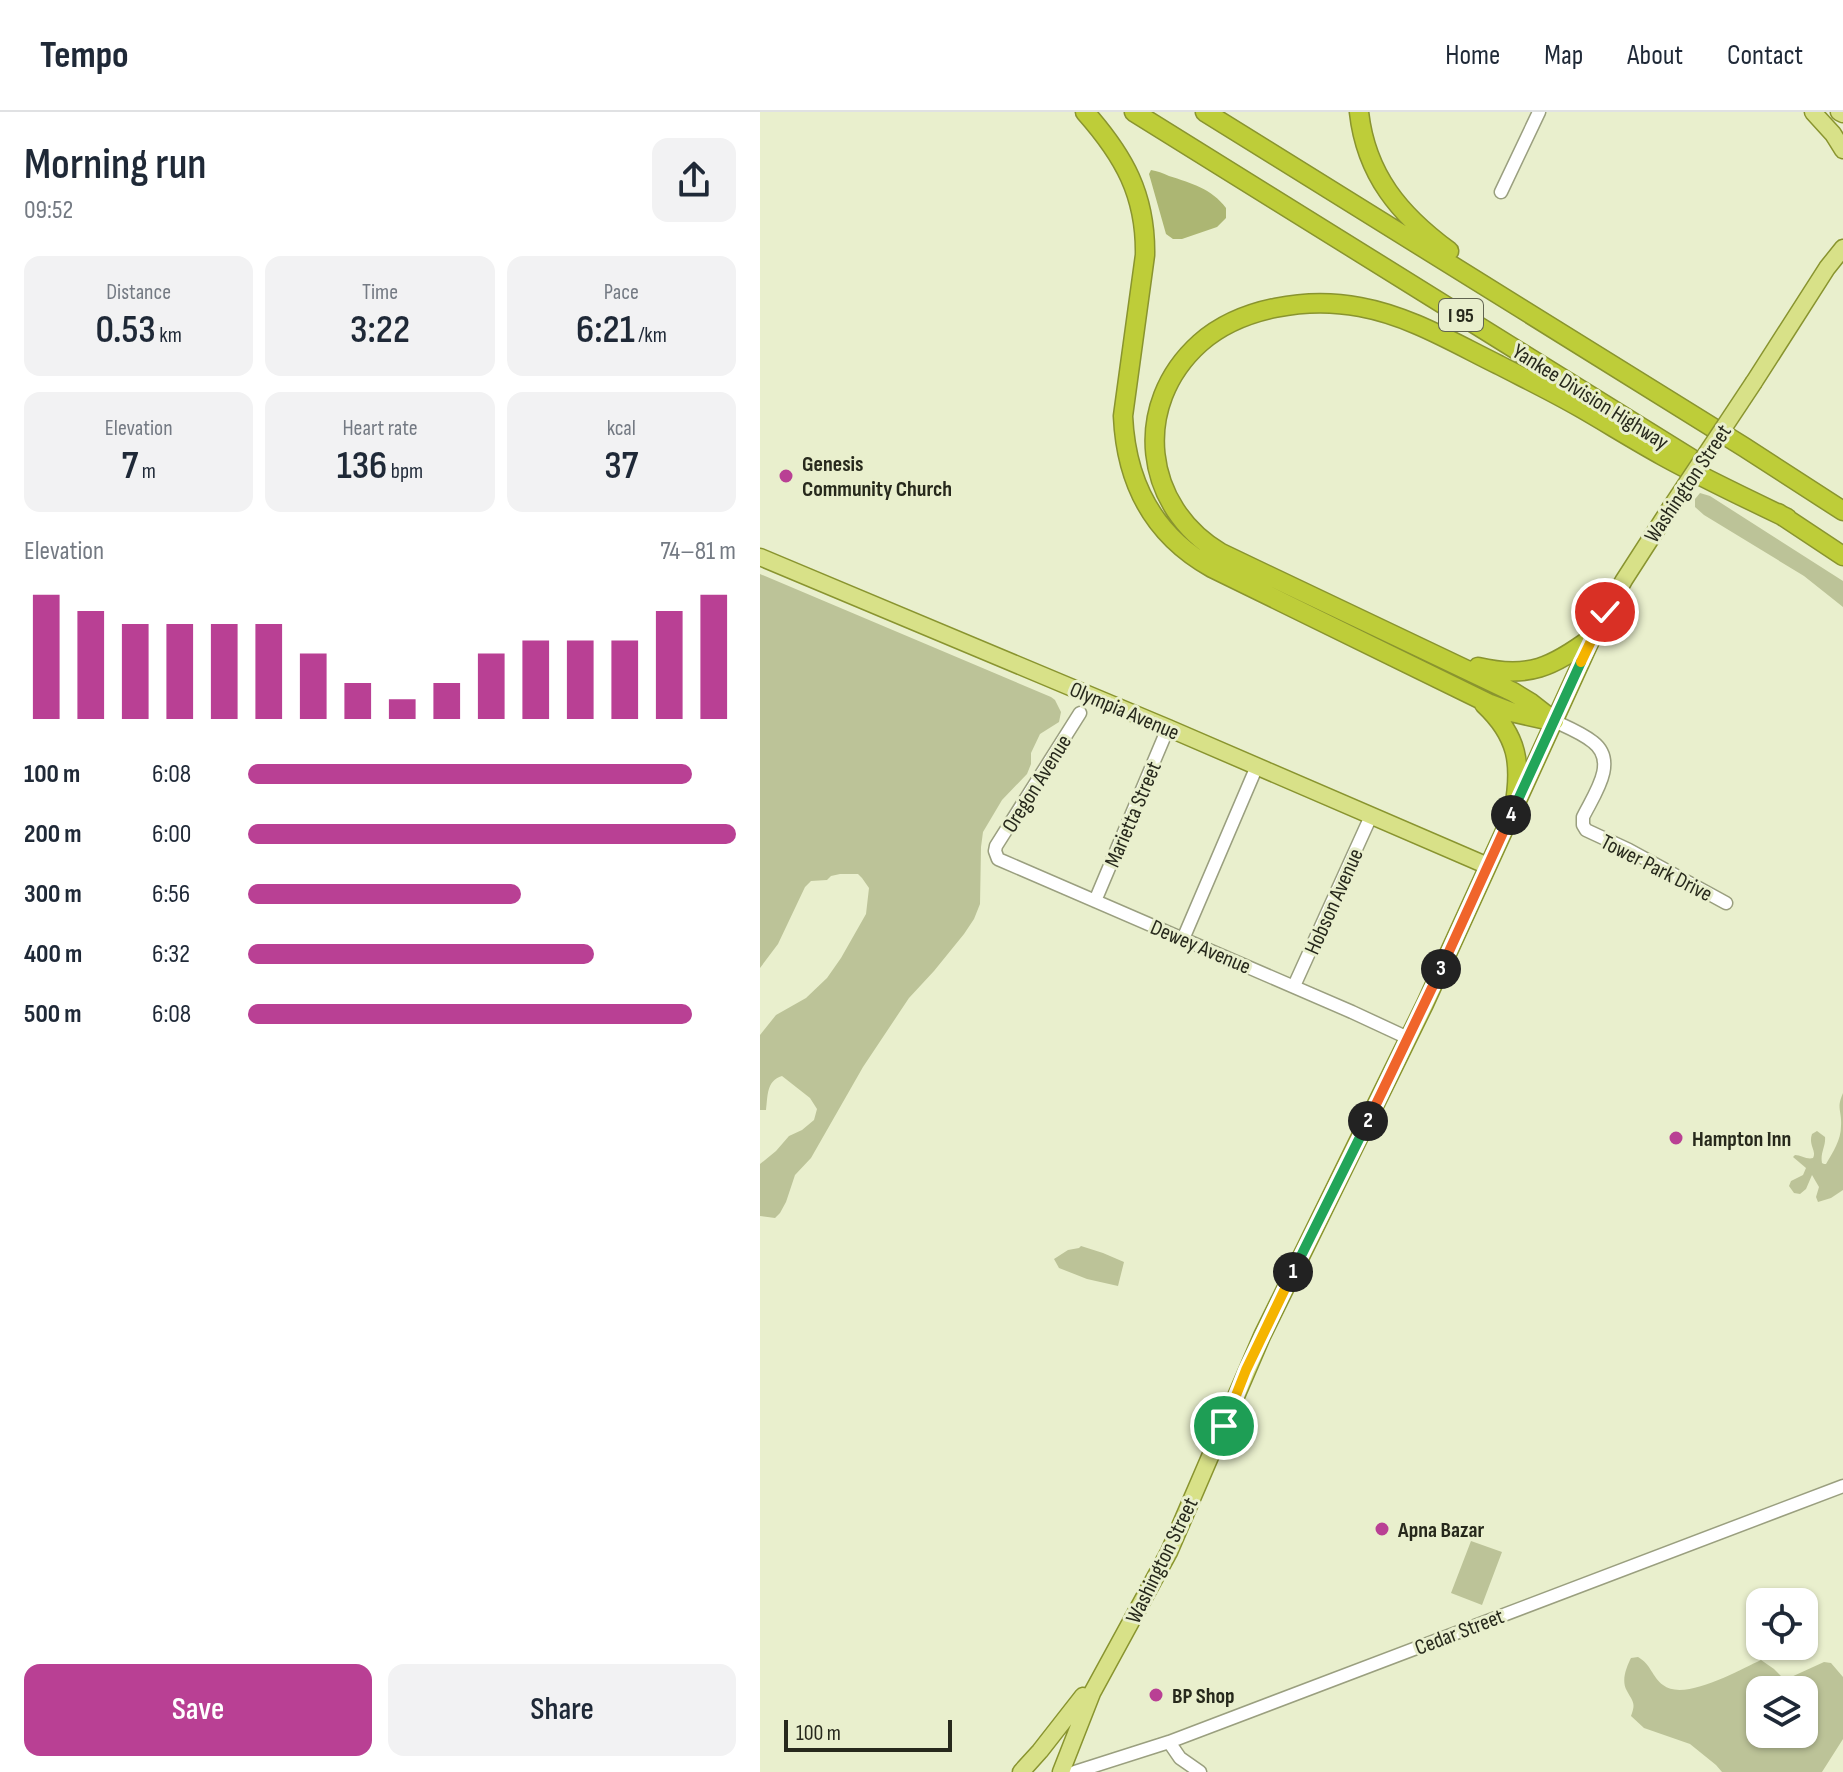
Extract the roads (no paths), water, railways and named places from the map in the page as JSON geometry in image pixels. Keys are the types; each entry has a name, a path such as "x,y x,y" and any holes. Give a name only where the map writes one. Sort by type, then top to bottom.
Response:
{"highway":[{"path":"1085,112 1116,151 1142,210 1145,255 1123,416 1124,443 1137,486 1154,516 1179,545 1212,568 1507,711 1554,721"},
{"name":"Yankee Division Highway","path":"1134,112 1787,518 1843,556"},
{"name":"Yankee Division Highway","path":"1205,112 1843,511"},
{"path":"1359,112 1371,162 1397,204 1426,234 1551,327"},
{"path":"1554,721 1519,695 1221,553 1202,540 1178,515 1165,493 1158,470 1155,449 1157,420 1173,375 1201,342 1215,332 1251,316 1289,306 1334,303 1384,312 1551,392 1664,456 1787,518"},
{"path":"1434,655 1496,670 1529,671 1554,663 1593,637"},
{"path":"1472,695 1496,717 1513,745 1518,765 1514,808"}],"main road":[{"path":"1813,112 1843,150"},
{"path":"1827,268 1843,239"},
{"name":"Washington Street","path":"1061,1772 1077,1726 1102,1673 1169,1552 1262,1336 1408,1038 1593,637 1624,580 1843,248"},
{"name":"Olympia Avenue","path":"760,557 1488,866"},
{"path":"1021,1772 1102,1673"}],"street":[{"path":"1501,192 1539,112"},
{"name":"Oregon Avenue","path":"995,854 996,846 1080,713"},
{"name":"Tower Park Drive","path":"1554,721 1595,743 1605,762 1603,774 1583,817 1586,830 1726,903"},
{"name":"Marietta Street","path":"1095,901 1168,728"},
{"path":"1183,939 1257,766"},
{"name":"Hobson Avenue","path":"1294,986 1371,816"},
{"name":"Dewey Avenue","path":"995,854 1001,861 1408,1038"},
{"name":"Cedar Street","path":"1075,1772 1169,1742 1843,1486"},
{"path":"1169,1742 1182,1759 1200,1772"}],"place":[{"name":"Genesis Community Church","path":"786,476"},
{"name":"Hampton Inn","path":"1676,1138"},
{"name":"Apna Bazar","path":"1382,1529"},
{"name":"BP Shop","path":"1156,1695"}]}
